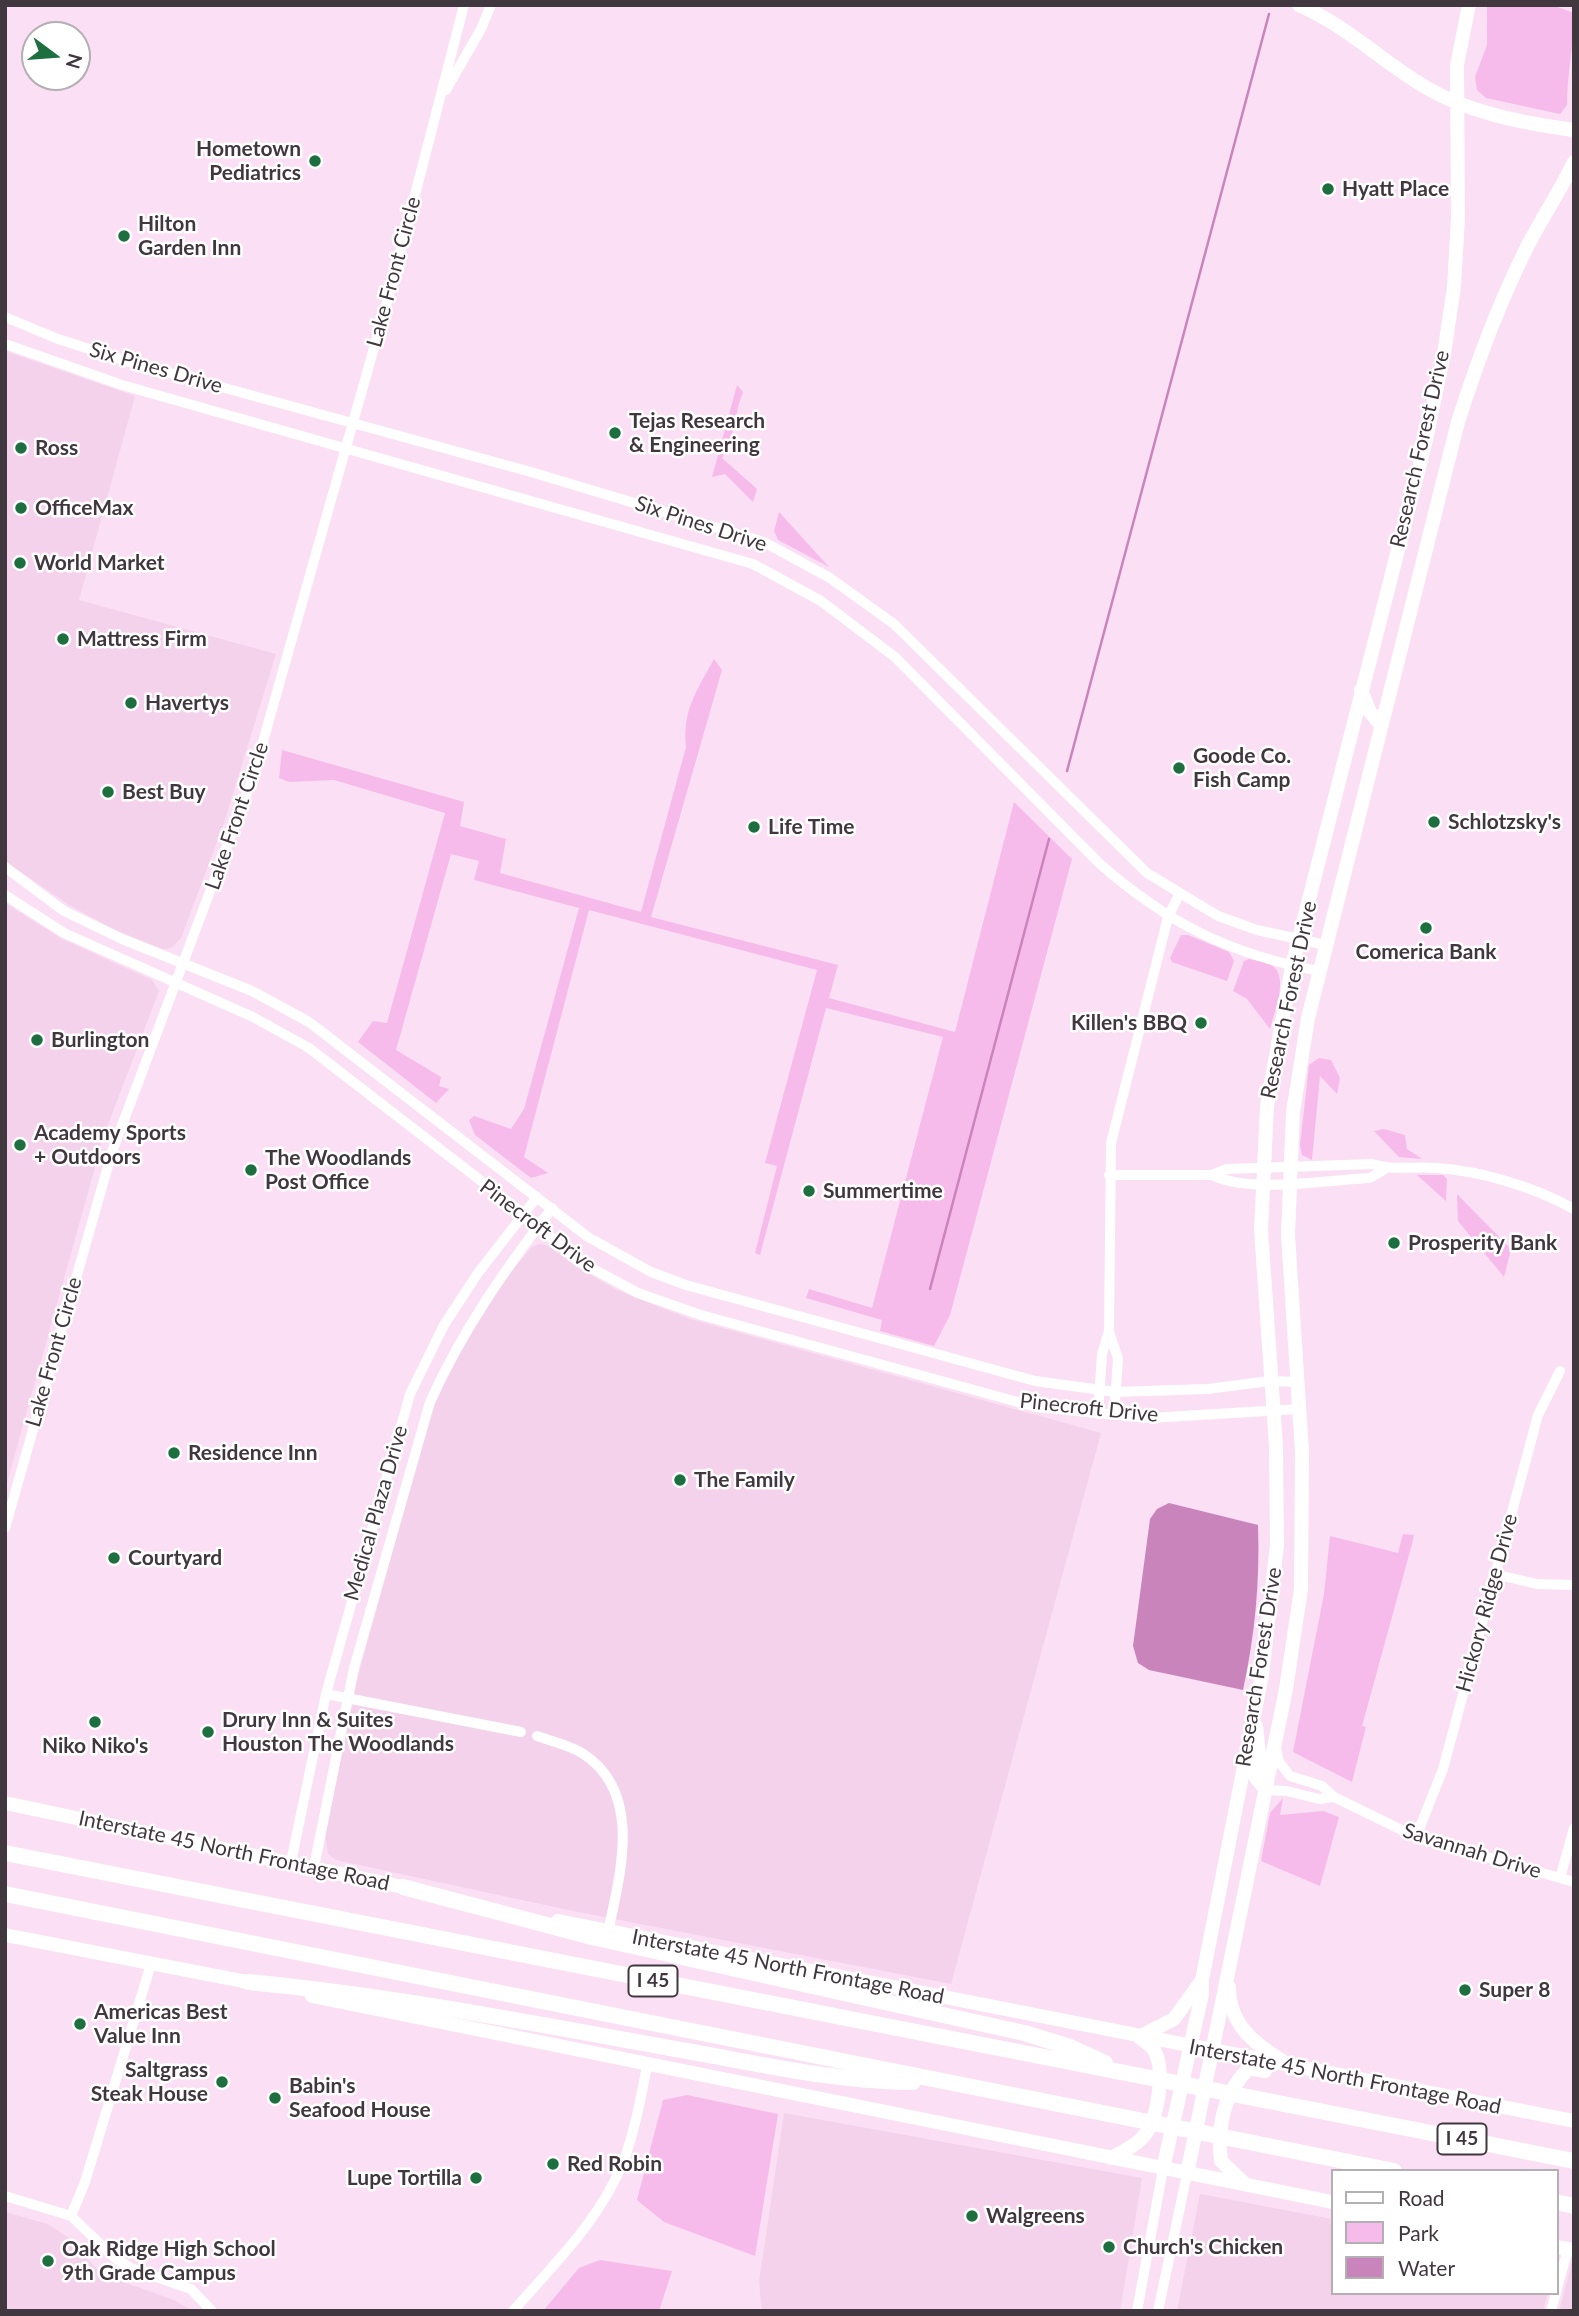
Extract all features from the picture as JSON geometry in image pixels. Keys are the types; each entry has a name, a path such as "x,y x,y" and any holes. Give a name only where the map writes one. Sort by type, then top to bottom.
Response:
{"highway":[{"name":"I 45","path":"5,1853 1574,2161"},
{"path":"403,1887 592,1937 1024,2033 1070,2046 1126,2073"},
{"name":"I 45","path":"5,1894 1384,2169"},
{"path":"248,1982 350,1992 882,2082 949,2082"}],"main road":[{"path":"1298,5 1363,41 1424,86 1456,102 1539,126 1574,130"},
{"name":"Research Forest Drive","path":"1163,2169 1192,2048 1202,1980 1255,1714 1267,1645 1277,1545 1273,1411 1263,1278 1262,1184 1273,1068 1292,966 1425,444 1444,354 1454,288 1458,218 1458,65 1469,5"},
{"name":"Research Forest Drive","path":"1187,2174 1266,1790 1301,1590 1303,1514 1299,1409 1289,1283 1289,1166 1301,1060 1319,971 1445,467 1488,336 1528,246 1574,162"},
{"path":"1425,444 1445,467"},
{"path":"1362,690 1370,712 1380,723"},
{"path":"1255,1714 1259,1753 1256,1778 1266,1790"},
{"name":"Interstate 45 North Frontage Road","path":"5,1803 291,1862 608,1932 1210,2052 1574,2121"},
{"path":"5,1935 1330,2202"},
{"path":"1228,1968 1229,2003 1241,2029 1261,2048 1294,2068 1287,2075 1250,2068 1238,2079 1226,2103 1220,2128 1221,2161 1231,2173 1248,2185"},
{"path":"1111,2158 1139,2142 1153,2117 1159,2070 1156,2053 1139,2037 1174,2019 1202,1980"}],"street":[{"name":"Lake Front Circle","path":"5,1528 112,1152 253,777 442,96 464,5"},
{"name":"Lake Front Circle","path":"442,96 481,30 491,5"},
{"name":"Six Pines Drive","path":"5,317 58,339 130,362 744,534 830,578 871,606 910,639 1147,873 1218,916 1257,930 1326,945"},
{"name":"Six Pines Drive","path":"5,344 122,385 736,557 821,601 895,657 1098,863 1168,917 1206,939 1256,957 1319,971"},
{"path":"122,385 130,362"},
{"path":"895,657 910,639"},
{"path":"1009,772 1027,755"},
{"name":"Pinecroft Drive","path":"5,867 64,911 182,963 252,990 309,1022 537,1198 620,1257 686,1285 1035,1381 1116,1392 1207,1389 1270,1381 1297,1382"},
{"path":"1098,1414 1102,1354 1109,1331 1109,1175 1118,1111 1168,917 1180,893"},
{"name":"Pinecroft Drive","path":"5,895 64,933 253,1017 309,1048 595,1271 682,1309 1036,1407 1150,1418 1299,1409"},
{"path":"1109,1175 1212,1175 1227,1169 1372,1164 1385,1169 1455,1170 1536,1191 1574,1209"},
{"path":"1212,1175 1227,1183 1262,1184 1370,1178 1385,1169"},
{"name":"Medical Plaza Drive","path":"291,1862 326,1694 410,1394 444,1325 478,1273 537,1198"},
{"name":"Medical Plaza Drive","path":"314,1867 347,1699 430,1402 444,1370 494,1283 552,1208"},
{"path":"1109,1331 1118,1359 1114,1415"},
{"name":"Hickory Ridge Drive","path":"1416,1836 1443,1769 1538,1415 1560,1371"},
{"path":"1494,1574 1537,1584 1574,1585"},
{"path":"326,1694 521,1732"},
{"path":"537,1736 582,1753 603,1772 619,1798 624,1833 622,1862 608,1932"},
{"name":"Savannah Drive","path":"1275,1742 1279,1762 1290,1776 1322,1786 1334,1797 1416,1836 1574,1882"},
{"name":"Savannah Drive","path":"1266,1790 1287,1791 1319,1799 1334,1797"},
{"path":"1560,1878 1574,1828"},
{"path":"71,2216 85,2182 151,1964"},
{"path":"513,2311 582,2232 612,2187 632,2135 647,2066"},
{"path":"1137,2311 1163,2169"},
{"path":"1158,2311 1187,2174"},
{"path":"5,2196 71,2216 116,2259 133,2269 191,2289 212,2311"},
{"path":"1558,2284 1566,2249"}],"shaded area":[{"path":"5,351 135,396 79,600 276,654 223,826 181,938 171,948 163,949 115,930 69,905 5,861"},
{"path":"5,903 62,939 152,980 159,991 104,1135 5,1490"},
{"path":"540,1244 549,1246 575,1266 617,1290 690,1319 1101,1433 951,1984 573,1911 336,1860 328,1854 325,1835 358,1676 431,1413 456,1356 493,1293 532,1247"},
{"path":"784,2113 1142,2178 1120,2311 762,2311 759,2282"},
{"path":"1200,2194 1330,2219 1330,2295 1547,2295 1543,2311 1177,2311"},
{"name":"Oak Ridge High School 9th Grade Campus","path":"5,2212 48,2224 73,2241 95,2267 112,2278 174,2300 193,2311 5,2311"},
{"path":"1573,2258 1574,2311 1559,2311"}],"green space":[{"path":"1487,5 1552,5 1574,13 1567,105 1560,114 1486,98 1477,90 1475,77 1487,45"},
{"path":"737,385 743,392 730,442 722,458 757,489 753,502 725,474 712,477"},
{"path":"779,512 829,567 778,540 774,531"},
{"path":"714,659 722,670 651,917 838,965 829,998 955,1032 1014,802 1072,859 950,1315 934,1346 880,1331 882,1320 806,1298 809,1289 872,1308 943,1037 826,1008 760,1255 755,1253 777,1166 765,1163 817,970 589,910 524,1157 548,1173 531,1178 475,1135 469,1120 474,1116 511,1129 524,1109 579,908 474,880 479,861 451,854 396,1050 441,1077 439,1086 449,1089 436,1103 358,1042 373,1021 387,1023 445,813 334,780 289,782 279,778 282,750 464,802 460,826 506,839 500,873 641,912 686,747 686,722 697,691"},
{"path":"1181,935 1188,935 1229,952 1234,961 1227,981 1172,962 1170,958"},
{"path":"1249,959 1271,965 1277,970 1279,995 1270,1029 1247,999 1233,991 1244,961"},
{"path":"1319,1058 1331,1060 1340,1078 1337,1094 1320,1076 1312,1160 1302,1155 1300,1145 1309,1065"},
{"path":"1384,1129 1405,1135 1407,1149 1422,1159 1399,1157 1374,1131"},
{"path":"1417,1175 1443,1175 1447,1179 1446,1201"},
{"path":"1457,1194 1511,1249 1504,1277 1458,1221"},
{"path":"1403,1534 1414,1535 1362,1726 1366,1727 1352,1782 1293,1752 1324,1594 1330,1536 1398,1553"},
{"path":"1283,1798 1280,1815 1323,1811 1339,1817 1320,1886 1261,1861 1270,1813"},
{"path":"687,2095 778,2114 755,2256 664,2222 637,2200 663,2100"},
{"path":"600,2260 672,2271 659,2311 543,2311 579,2268"}],"water":[{"path":"1169,1503 1258,1525 1256,1608 1243,1690 1149,1670 1138,1663 1133,1646 1150,1519 1157,1509"}],"waterway":[{"path":"1067,771 1269,14"},
{"path":"930,1289 1049,839"}],"place":[{"name":"Hometown Pediatrics","path":"315,161"},
{"name":"Hyatt Place","path":"1328,189"},
{"name":"Hilton Garden Inn","path":"124,236"},
{"name":"Tejas Research & Engineering","path":"615,433"},
{"name":"Ross","path":"21,448"},
{"name":"OfficeMax","path":"21,508"},
{"name":"World Market","path":"20,563"},
{"name":"Mattress Firm","path":"63,639"},
{"name":"Havertys","path":"131,703"},
{"name":"Goode Co. Fish Camp","path":"1179,768"},
{"name":"Best Buy","path":"108,792"},
{"name":"Schlotzsky's","path":"1434,822"},
{"name":"Life Time","path":"754,827"},
{"name":"Comerica Bank","path":"1426,928"},
{"name":"Killen's BBQ","path":"1201,1023"},
{"name":"Burlington","path":"37,1040"},
{"name":"Academy Sports + Outdoors","path":"20,1145"},
{"name":"The Woodlands Post Office","path":"251,1170"},
{"name":"Summertime","path":"809,1191"},
{"name":"Prosperity Bank","path":"1394,1243"},
{"name":"Residence Inn","path":"174,1453"},
{"name":"The Family","path":"680,1480"},
{"name":"Courtyard","path":"114,1558"},
{"name":"Niko Niko's","path":"95,1722"},
{"name":"Drury Inn & Suites Houston The Woodlands","path":"208,1732"},
{"name":"Super 8","path":"1465,1990"},
{"name":"Americas Best Value Inn","path":"80,2024"},
{"name":"Saltgrass Steak House","path":"222,2082"},
{"name":"Babin's Seafood House","path":"275,2098"},
{"name":"Red Robin","path":"553,2164"},
{"name":"Lupe Tortilla","path":"476,2178"},
{"name":"Walgreens","path":"972,2216"},
{"name":"Church's Chicken","path":"1109,2247"},
{"name":"Oak Ridge High School 9th Grade Campus","path":"48,2261"}]}
